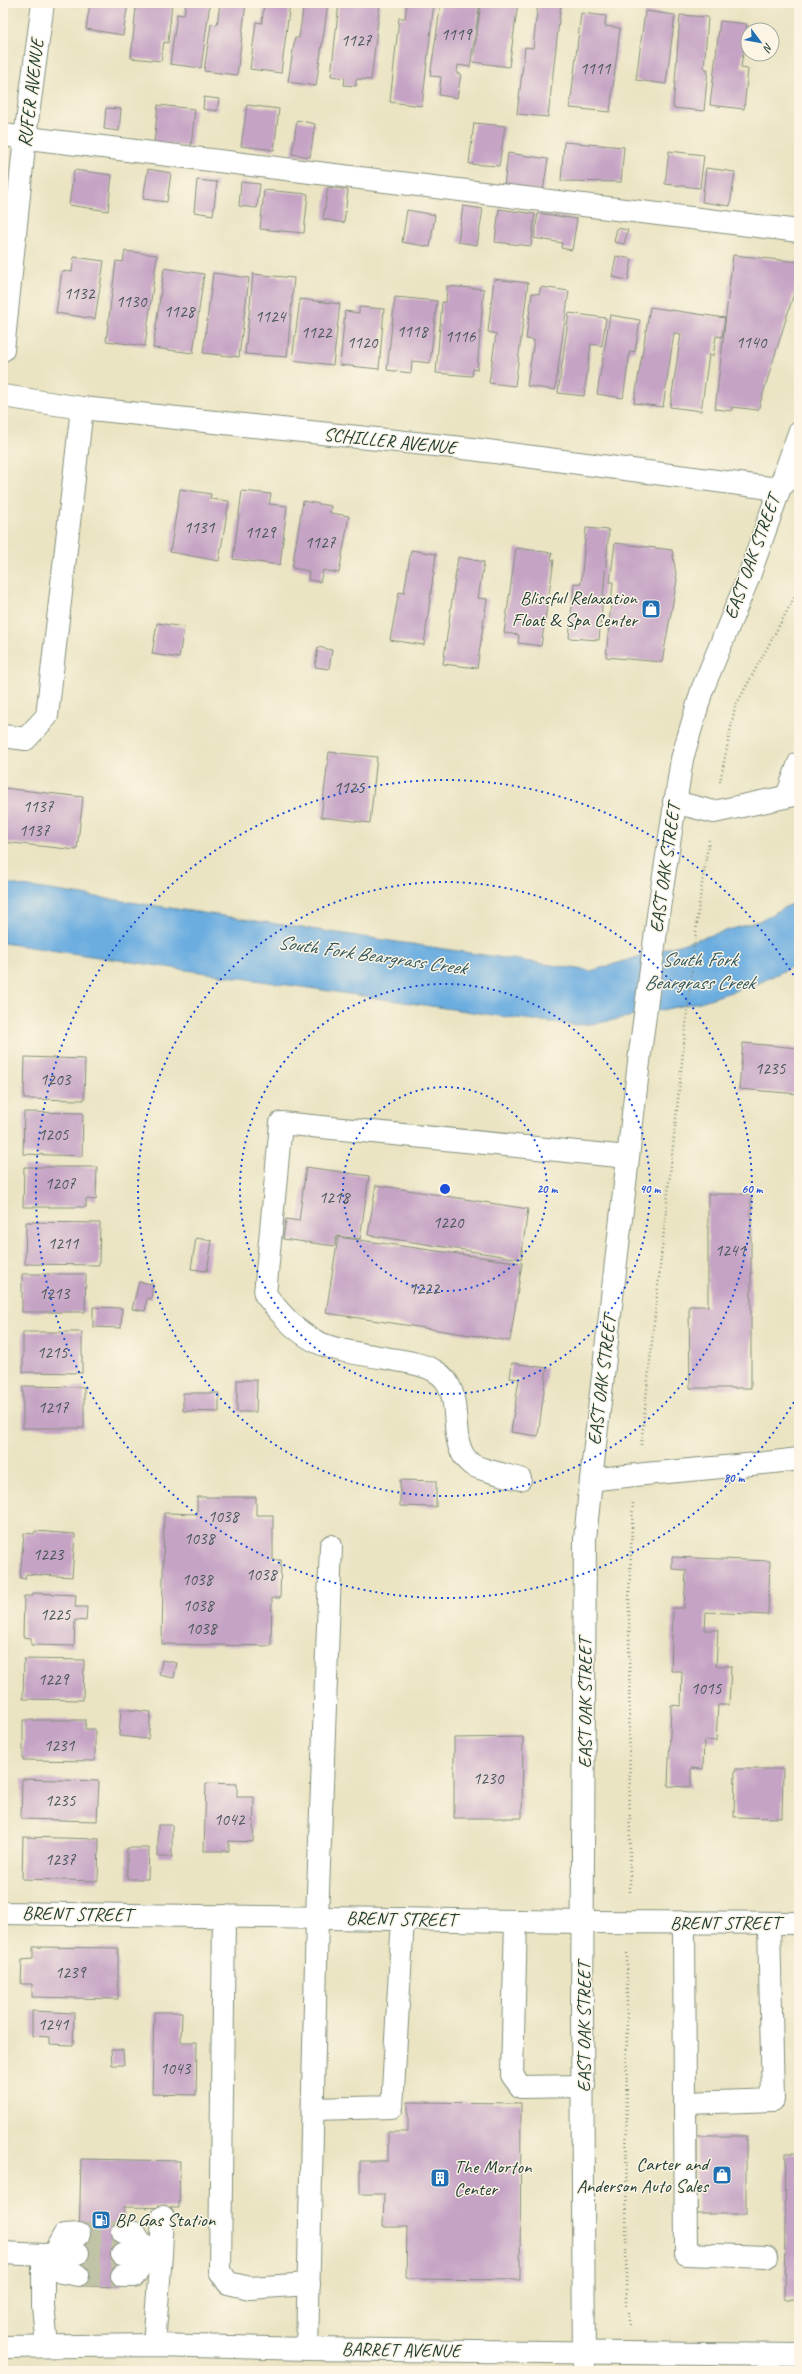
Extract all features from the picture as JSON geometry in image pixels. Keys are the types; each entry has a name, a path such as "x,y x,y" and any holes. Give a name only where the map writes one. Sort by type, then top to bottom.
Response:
{"street":[{"name":"RUFER AVENUE","path":"3,350 25,137 42,3"},
{"path":"3,135 799,231"},
{"name":"SCHILLER AVENUE","path":"3,396 82,408 472,449 778,489"},
{"path":"3,736 26,739 47,716 82,408"},
{"name":"EAST OAK STREET","path":"584,2362 584,2086 582,2010 584,1922 585,1539 590,1480 640,1053 674,802 682,759 702,690 749,576 778,489 799,433"},
{"path":"778,489 799,470"},
{"path":"674,802 714,812 793,795 799,763"},
{"path":"520,1479 472,1465 468,1460 461,1448 453,1395 446,1380 435,1371 405,1362 338,1351 314,1342 290,1324 265,1294 281,1123 628,1157"},
{"path":"590,1480 638,1474 734,1468 799,1459"},
{"path":"307,2349 317,1918 331,1546"},
{"name":"BRENT STREET","path":"4,1913 584,1922 799,1923"},
{"path":"224,1916 220,2271 228,2282 250,2288 309,2284"},
{"path":"313,2109 392,2107 403,1919"},
{"path":"516,1921 512,2074 521,2087 584,2086"},
{"path":"684,1922 686,2254 766,2257"},
{"path":"685,2103 773,2100 769,1923"},
{"path":"154,2345 154,2254 163,2217"},
{"path":"123,2232 135,2233 154,2254"},
{"path":"47,2345 43,2306 48,2255 64,2235 79,2244"},
{"path":"3,2253 48,2255"},
{"path":"122,2254 154,2254"},
{"path":"122,2276 134,2276 154,2254"},
{"path":"48,2255 61,2272 78,2275"},
{"name":"BARRET AVENUE","path":"3,2347 47,2345 154,2345 307,2349 584,2362 716,2362 799,2355"}],"path":[{"path":"626,2306 627,1948 632,1922 629,1598 632,1517 638,1474 699,902 714,812 735,707 799,589"},
{"path":"4,1913 3,1465 5,1055"}],"water":[{"name":"South Fork Beargrass Creek","path":"3,883 591,971 759,921 799,900 799,963 759,983 700,1002 599,1023 578,1025 499,1016 3,943"}],"building":[{"path":"90,3 128,3 123,35 86,29"},
{"path":"145,3 172,3 168,43 164,42 161,61 131,58 136,7 144,7"},
{"path":"186,3 210,3 201,68 170,64 177,14 184,15"},
{"path":"220,3 246,3 237,75 204,71 211,24 217,25"},
{"path":"264,3 290,3 281,73 250,69 256,22 262,23"},
{"path":"304,3 328,3 316,86 288,82 295,38 299,38"},
{"path":"339,3 380,3 371,80 356,79 356,86 344,85 345,78 331,76"},
{"path":"407,3 434,3 422,106 390,102 399,18 405,18"},
{"path":"441,3 480,3 470,67 458,65 457,74 461,74 457,98 439,95 441,77 430,76"},
{"path":"481,3 518,3 509,67 473,62"},
{"path":"538,3 561,3 548,117 517,114 525,47 533,48"},
{"path":"645,11 675,15 666,84 636,80"},
{"path":"581,13 606,16 605,26 620,28 610,112 570,108"},
{"path":"680,15 708,17 704,69 708,69 704,111 673,108"},
{"path":"720,21 740,23 741,68 748,69 744,109 710,105"},
{"path":"204,97 219,99 217,111 203,109"},
{"path":"158,105 195,109 191,147 154,143"},
{"path":"247,105 279,109 274,150 241,146"},
{"path":"106,108 121,109 119,131 104,129"},
{"path":"297,120 315,124 310,157 292,154"},
{"path":"474,123 505,126 499,166 469,164"},
{"path":"564,142 624,147 621,182 561,181"},
{"path":"669,151 704,155 700,188 665,184"},
{"path":"508,153 548,159 543,191 504,186"},
{"path":"706,168 735,172 730,206 702,202"},
{"path":"148,169 171,173 167,202 143,199"},
{"path":"74,170 112,175 108,211 69,205"},
{"path":"197,180 217,182 213,215 194,212"},
{"path":"241,182 260,184 257,208 239,206"},
{"path":"328,187 348,190 344,223 323,219"},
{"path":"264,190 308,194 304,233 260,229"},
{"path":"463,206 483,209 477,245 458,242"},
{"path":"499,209 535,214 531,246 495,242"},
{"path":"407,210 435,215 430,247 402,242"},
{"path":"538,213 577,219 572,250 561,248 562,243 534,238"},
{"path":"617,228 628,230 624,244 614,242"},
{"path":"125,251 157,255 145,346 106,341 116,261 123,262"},
{"path":"733,255 799,262 799,277 758,410 732,407 732,411 715,409"},
{"path":"616,256 632,259 628,280 612,277"},
{"path":"74,257 104,261 95,319 56,313 62,271 72,272"},
{"path":"164,268 204,274 193,353 153,348"},
{"path":"213,273 249,278 239,357 203,353"},
{"path":"253,274 294,278 287,357 245,354"},
{"path":"494,279 528,283 515,386 489,383 496,334 488,332"},
{"path":"447,286 484,289 477,370 473,369 472,376 436,373 442,302 446,302"},
{"path":"541,287 569,291 555,390 527,386 534,340 526,339 532,293 539,294"},
{"path":"395,297 437,301 430,363 412,361 411,373 387,370"},
{"path":"300,299 340,304 333,365 292,360"},
{"path":"359,307 384,309 379,369 340,365 345,311 359,313"},
{"path":"650,307 725,318 722,337 716,336 713,356 709,355 701,411 670,407 681,334 674,333 663,407 634,403"},
{"path":"569,313 606,318 602,346 591,344 584,396 558,393"},
{"path":"610,315 640,320 635,352 630,351 623,398 597,394"},
{"path":"180,489 211,494 210,499 229,501 219,561 170,552"},
{"path":"242,491 271,494 269,504 287,506 280,565 233,559"},
{"path":"303,501 331,506 330,513 349,516 339,573 323,570 320,582 308,580 309,571 292,568"},
{"path":"586,528 609,530 599,640 569,638 574,583 581,584"},
{"path":"615,543 672,550 677,580 662,662 606,657 613,582 610,582"},
{"path":"516,548 552,553 551,560 554,560 541,646 518,643 519,635 504,633"},
{"path":"411,550 436,554 424,645 390,640 399,592 404,593"},
{"path":"458,557 484,562 478,598 487,599 477,668 443,664"},
{"path":"157,623 184,627 179,658 152,654"},
{"path":"318,647 332,650 329,669 315,667"},
{"path":"329,752 377,757 370,823 321,817"},
{"path":"3,788 83,797 77,850 3,842"},
{"path":"743,1043 799,1048 799,1094 739,1089"},
{"path":"25,1057 85,1059 84,1100 24,1099"},
{"path":"24,1112 83,1113 82,1156 23,1154"},
{"path":"24,1167 97,1167 96,1200 86,1199 86,1207 23,1207"},
{"path":"306,1167 369,1176 360,1239 336,1236 335,1246 283,1239 286,1219 299,1221"},
{"path":"376,1185 528,1209 521,1259 368,1235"},
{"path":"708,1194 751,1194 751,1388 690,1388 689,1306 708,1306"},
{"path":"26,1222 100,1223 99,1265 25,1264"},
{"path":"338,1237 522,1263 510,1341 326,1313"},
{"path":"196,1238 212,1241 207,1271 191,1269"},
{"path":"22,1274 86,1274 85,1312 22,1312"},
{"path":"139,1282 153,1284 151,1299 147,1298 145,1311 132,1309"},
{"path":"93,1307 122,1308 121,1328 93,1327"},
{"path":"23,1332 82,1332 82,1373 23,1372"},
{"path":"512,1363 547,1368 538,1436 511,1432 519,1379 510,1378"},
{"path":"237,1380 257,1380 256,1412 237,1412"},
{"path":"23,1386 84,1387 84,1428 23,1428"},
{"path":"183,1393 219,1393 219,1412 183,1411"},
{"path":"400,1480 436,1481 436,1507 400,1506"},
{"path":"197,1497 256,1497 256,1515 273,1515 273,1560 281,1560 280,1598 272,1598 271,1646 162,1644 164,1513 197,1514"},
{"path":"35,1531 75,1534 72,1577 26,1574 25,1579 20,1578 24,1533 34,1534"},
{"path":"672,1557 770,1561 768,1615 706,1612 705,1630 718,1630 716,1666 731,1666 729,1705 718,1705 716,1741 704,1740 703,1769 691,1768 691,1787 668,1786 671,1705 681,1706 682,1671 671,1671 673,1608 684,1608 686,1570 672,1569"},
{"path":"33,1593 76,1595 75,1607 87,1607 86,1621 75,1620 74,1646 31,1645 31,1638 23,1637 24,1596 33,1596"},
{"path":"24,1659 84,1660 83,1700 23,1699"},
{"path":"162,1660 177,1663 174,1678 159,1675"},
{"path":"121,1709 151,1712 148,1739 119,1736"},
{"path":"23,1720 86,1720 85,1729 95,1729 95,1761 23,1760"},
{"path":"523,1737 522,1818 454,1818 454,1738"},
{"path":"735,1769 783,1769 782,1818 734,1817"},
{"path":"22,1779 99,1781 97,1821 21,1819"},
{"path":"206,1783 237,1784 237,1797 254,1797 253,1842 229,1841 229,1851 204,1851"},
{"path":"158,1825 172,1825 172,1857 158,1857"},
{"path":"23,1837 99,1839 98,1881 22,1879"},
{"path":"127,1848 149,1848 148,1879 127,1879"},
{"path":"33,1947 118,1948 118,1999 32,1997 32,1984 21,1984 22,1960 33,1959"},
{"path":"32,2011 74,2013 73,2045 50,2044 50,2037 32,2036"},
{"path":"154,2012 182,2012 181,2042 197,2042 196,2095 152,2094"},
{"path":"111,2050 123,2050 124,2065 112,2065"},
{"name":"The Morton Center","path":"408,2102 521,2103 520,2280 406,2279 407,2227 383,2227 384,2194 360,2194 360,2161 388,2161 388,2132 408,2132"},
{"name":"Carter and Anderson Auto Sales","path":"697,2136 746,2136 746,2214 697,2214"},
{"path":"786,2153 799,2153 799,2299 784,2299"},
{"name":"BP Gas Station","path":"81,2159 180,2161 179,2208 124,2207 122,2287 78,2286"}],"tunnel":[{"path":"79,2234 123,2232"},
{"path":"78,2253 122,2254"},
{"path":"78,2275 122,2276"}],"place":[{"name":"Blissful Relaxation Float & Spa Center","path":"651,609"},
{"name":"Carter and Anderson Auto Sales","path":"722,2175"},
{"name":"The Morton Center","path":"440,2178"},
{"name":"BP Gas Station","path":"101,2220"}]}
